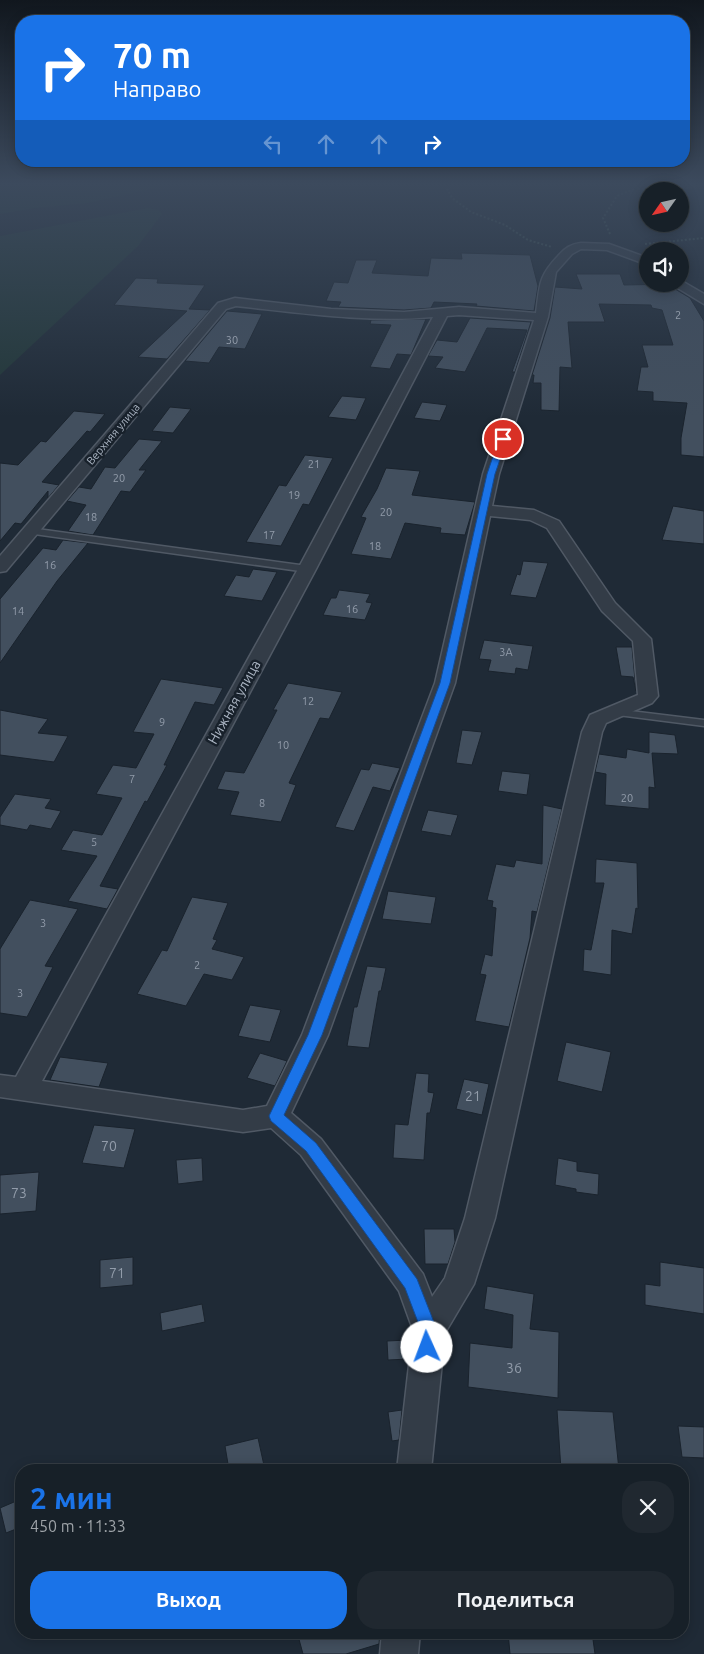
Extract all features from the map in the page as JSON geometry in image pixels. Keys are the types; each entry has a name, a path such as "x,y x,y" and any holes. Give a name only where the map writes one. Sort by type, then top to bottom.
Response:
{"street":[{"path":"276,1116 289,1093 315,1035 445,683 491,474 542,317 546,285 550,271 559,262"},
{"path":"689,290 704,300"},
{"name":"Верхняя улица","path":"0,567 222,306 235,302 331,312 404,316 442,313"},
{"path":"442,313 467,311 542,317"},
{"name":"Нижняя улица","path":"12,1088 307,569 442,313"},
{"path":"415,1464 429,1330 458,1284 480,1218 592,732 597,719 645,699 648,696 642,639 608,607 553,525 534,515 484,510"},
{"path":"12,1088 243,1121 276,1116"},
{"path":"276,1116 311,1147 412,1284 429,1330"},
{"path":"399,1654 400,1639"}],"lane":[{"path":"30,532 307,569"},
{"path":"612,712 704,723"}],"green space":[{"path":"0,262 121,262 0,375"}],"building":[{"path":"355,262 376,262 372,273 428,276 430,262 532,262 538,286 534,311 476,306 477,304 434,302 431,308 404,310 338,307 341,302 326,301 334,282 348,283"},
{"path":"576,274 620,274 624,285 639,285 639,292 680,292 690,298 704,321 704,457 681,455 681,438 687,403 653,401 653,392 637,391 641,367 648,367 642,345 673,345 662,310 652,308 651,305 599,304 605,322 568,322 572,368 560,367 559,411 541,410 541,383 533,383 534,375 532,375 550,318 555,287 582,289"},
{"path":"136,278 158,279 157,283 205,285 189,309 210,310 167,359 138,357 187,311 114,305"},
{"path":"227,311 262,314 245,349 219,347 209,363 185,361"},
{"path":"470,318 531,322 515,372 512,372 527,330 487,328 465,372 435,368 443,357 428,356 437,340 457,342"},
{"path":"426,319 411,355 397,354 390,369 370,367 391,325 370,324 371,320"},
{"path":"342,396 366,398 356,420 328,417"},
{"path":"422,402 447,405 440,421 414,418"},
{"path":"170,407 191,409 173,433 152,431"},
{"path":"74,411 105,414 90,432 87,431 42,482 59,485 48,498 48,491 21,524 15,523 0,541 0,463 18,465 41,441 46,442"},
{"path":"139,439 162,441 139,470 146,470 130,492 121,491 93,535 68,531 86,505 67,501 79,487 91,489 105,467 115,468"},
{"path":"305,455 333,458 309,505 303,504 281,546 246,542 279,485 286,486"},
{"path":"386,468 420,471 412,495 475,502 465,535 440,533 441,528 405,523 391,559 351,554 366,518 361,517 377,489"},
{"path":"673,506 704,511 704,544 662,540"},
{"path":"63,540 88,543 57,581 0,663 0,599 43,548 56,550"},
{"path":"523,561 548,563 536,598 510,595 517,574 520,575"},
{"path":"253,569 277,572 262,601 224,596 236,575 249,577"},
{"path":"339,590 370,594 366,602 372,603 365,620 323,615 331,598 336,598"},
{"path":"484,640 533,646 528,670 516,668 515,674 488,671 491,660 479,659"},
{"path":"616,647 632,647 636,691 633,677 621,676"},
{"path":"161,679 223,688 214,705 195,702 164,765 167,765 147,802 145,801 100,886 118,889 107,909 68,901 97,856 61,850 73,830 102,835 122,798 96,794 113,765 136,768 154,734 133,732"},
{"path":"288,683 342,692 329,719 320,718 289,783 296,785 281,822 230,815 239,792 217,789 225,771 244,773 277,710 273,710"},
{"path":"0,710 48,719 38,733 68,736 54,762 0,755"},
{"path":"462,730 482,732 472,765 456,763"},
{"path":"649,732 675,735 678,754 652,753 655,788 649,787 649,809 605,805 606,774 595,772 599,754 626,758 627,749 649,753"},
{"path":"372,763 400,768 390,791 373,787 354,831 335,827 361,769 369,770"},
{"path":"502,771 530,774 527,795 498,791"},
{"path":"15,794 51,799 45,808 61,811 51,829 30,825 27,830 0,825 0,817"},
{"path":"543,805 562,809 537,912 532,911 530,938 509,1027 475,1021 486,975 480,974 485,954 492,956 496,908 492,907 493,901 487,900 496,864 514,867 516,860 542,864"},
{"path":"428,810 458,815 451,836 421,831"},
{"path":"596,859 637,863 638,909 636,908 632,934 612,930 611,975 583,971 584,949 591,950 604,883 595,883"},
{"path":"388,891 436,897 431,924 382,919"},
{"path":"192,897 228,903 213,939 217,940 212,949 244,957 232,980 204,974 186,1006 137,994 162,950 167,951"},
{"path":"30,900 78,909 45,966 53,967 27,1017 0,1013 0,949"},
{"path":"367,966 386,968 381,991 379,991 369,1048 347,1046 354,1007 357,1007"},
{"path":"250,1005 281,1010 270,1042 238,1036"},
{"path":"566,1042 611,1052 602,1092 557,1081"},
{"path":"260,1053 287,1061 275,1086 247,1078"},
{"path":"60,1057 108,1063 99,1087 50,1080"},
{"path":"416,1073 429,1074 428,1092 434,1093 430,1113 427,1113 424,1160 393,1158 395,1124 408,1125"},
{"path":"464,1079 489,1084 482,1115 456,1109"},
{"path":"94,1125 135,1129 124,1168 82,1163"},
{"path":"202,1158 203,1181 178,1184 176,1160"},
{"path":"558,1158 577,1162 577,1171 599,1174 598,1195 576,1192 576,1189 555,1185"},
{"path":"39,1172 36,1211 0,1214 0,1175"},
{"path":"424,1229 454,1229 455,1242 448,1264 425,1264"},
{"path":"133,1257 133,1285 100,1288 100,1260"},
{"path":"660,1262 704,1268 704,1314 645,1305 645,1284 660,1286"},
{"path":"487,1286 534,1294 530,1329 559,1332 558,1398 468,1387 470,1343 512,1348 513,1315 484,1309"},
{"path":"202,1304 205,1322 162,1331 160,1313"},
{"path":"408,1340 408,1359 388,1360 387,1341"},
{"path":"402,1410 399,1440 392,1441 388,1412"},
{"path":"557,1410 613,1412 618,1464 561,1464"},
{"path":"678,1426 704,1427 704,1458 682,1457"},
{"path":"258,1438 264,1464 228,1464 225,1446"},
{"path":"15,1502 15,1529 6,1533 0,1508"},
{"path":"299,1639 379,1639 379,1644 346,1654 303,1654"},
{"path":"509,1639 593,1639 595,1654 510,1654"}],"route":[{"path":"427,1347 429,1330 412,1284 311,1147 276,1116 289,1093 315,1035 445,683 491,474 503,439"}]}
